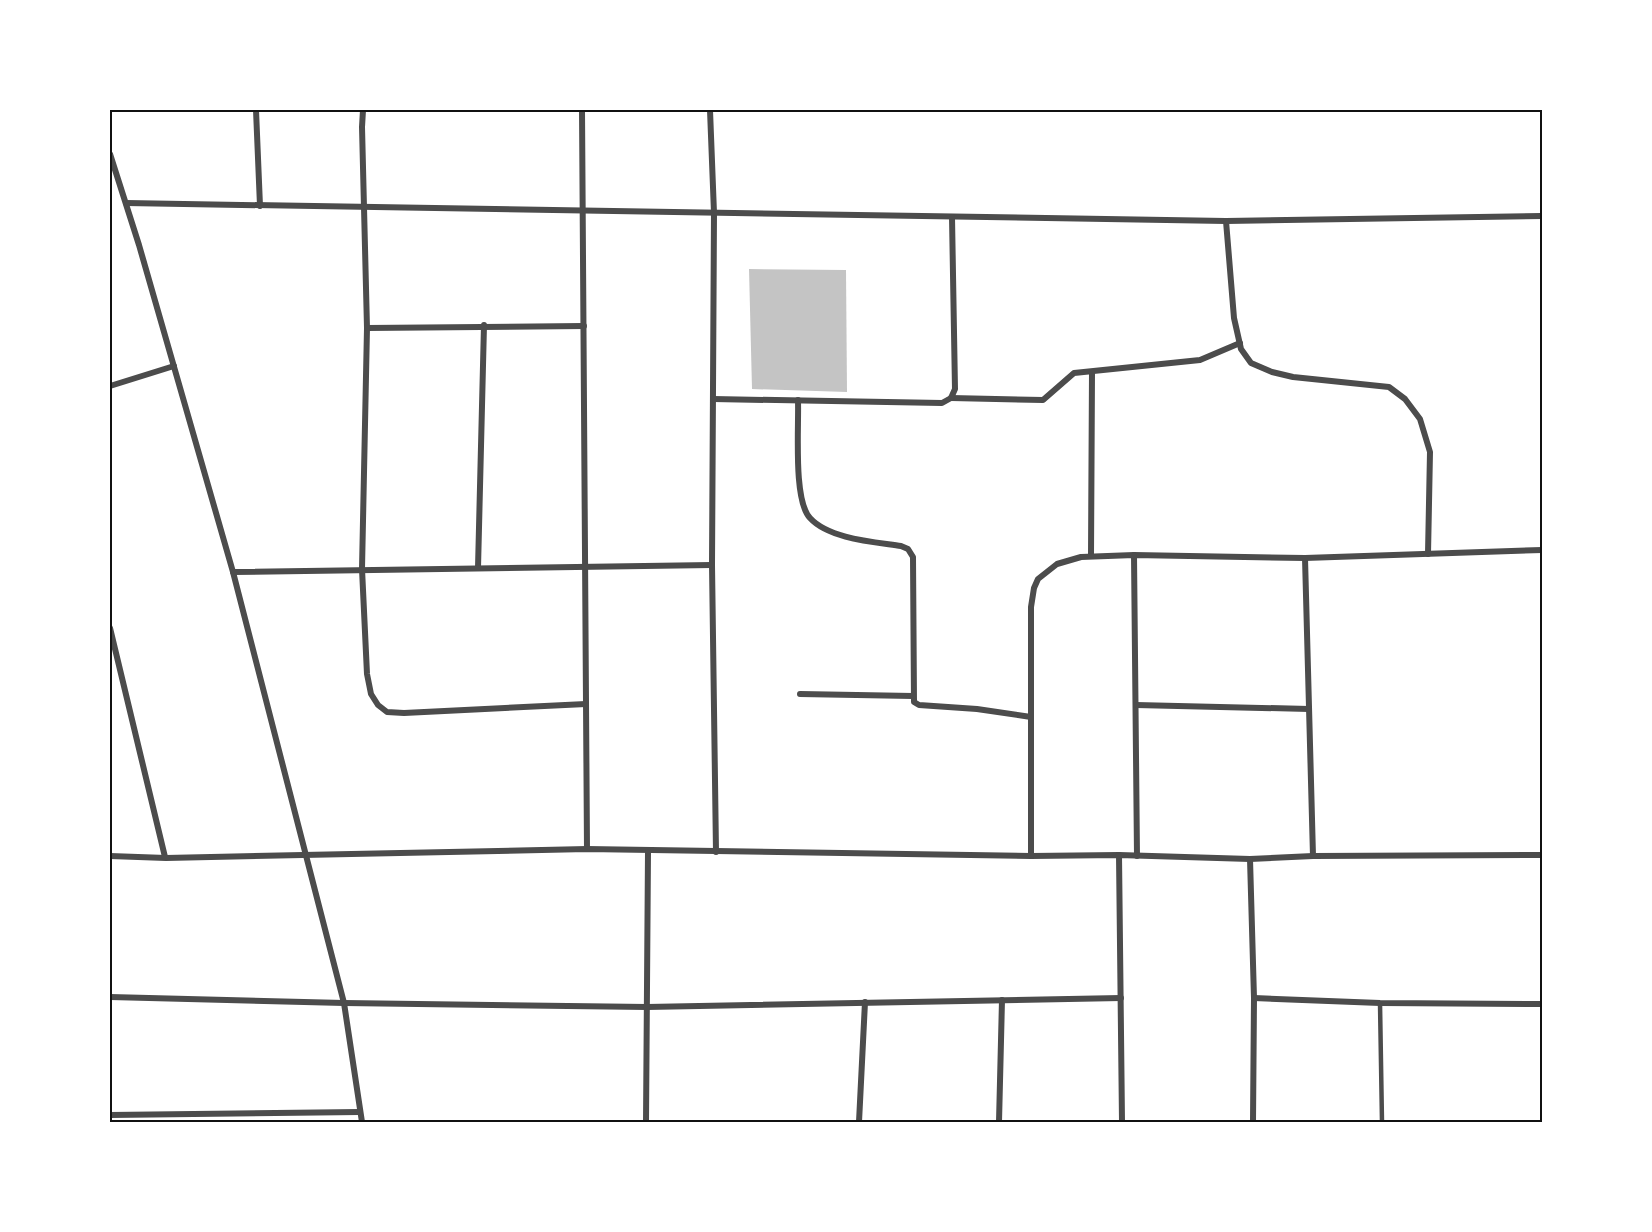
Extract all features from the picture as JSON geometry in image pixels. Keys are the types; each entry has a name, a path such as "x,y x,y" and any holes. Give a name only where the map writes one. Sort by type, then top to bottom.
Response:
{"street":[{"path":"256,110 260,206"},
{"path":"363,110 367,328 362,569 367,674 371,694 378,705 387,712 404,713 586,704"},
{"path":"582,110 587,849"},
{"path":"710,110 714,213 712,565 716,852"},
{"path":"110,154 233,572 344,1003 362,1122"},
{"path":"126,203 1227,221 1542,216"},
{"path":"951,398 955,389 952,217"},
{"path":"1227,221 1234,318 1241,349 1251,363 1272,372 1293,377 1389,387 1405,399 1420,419 1430,452 1428,554"},
{"path":"367,328 484,325 584,326"},
{"path":"478,568 484,325"},
{"path":"713,399 942,403 951,398 1043,400 1074,373 1200,360 1240,343"},
{"path":"110,386 174,366"},
{"path":"1091,556 1092,372"},
{"path":"798,400 800,492 802,508 810,519 847,537 901,546 908,549 913,557 914,702 919,705 976,709 1031,717"},
{"path":"1031,856 1031,607 1038,579 1057,564 1081,556 1305,558 1542,550"},
{"path":"1134,555 1137,856"},
{"path":"1305,558 1313,856"},
{"path":"233,572 712,565"},
{"path":"110,628 165,857"},
{"path":"800,694 913,696"},
{"path":"1136,705 1309,710"},
{"path":"110,856 165,857 587,849 648,852 1119,855 1250,859 1313,856 1542,855"},
{"path":"646,1122 648,852"},
{"path":"1119,855 1122,1122"},
{"path":"1250,859 1254,998 1253,1122"},
{"path":"110,997 647,1007 1121,998"},
{"path":"1254,998 1380,1003 1542,1004"},
{"path":"999,1122 1002,1000"},
{"path":"859,1122 865,1002"},
{"path":"110,1115 360,1112"}],"lane":[{"path":"1380,1003 1382,1122"}],"building":[{"path":"749,269 846,270 847,392 752,389"}]}
